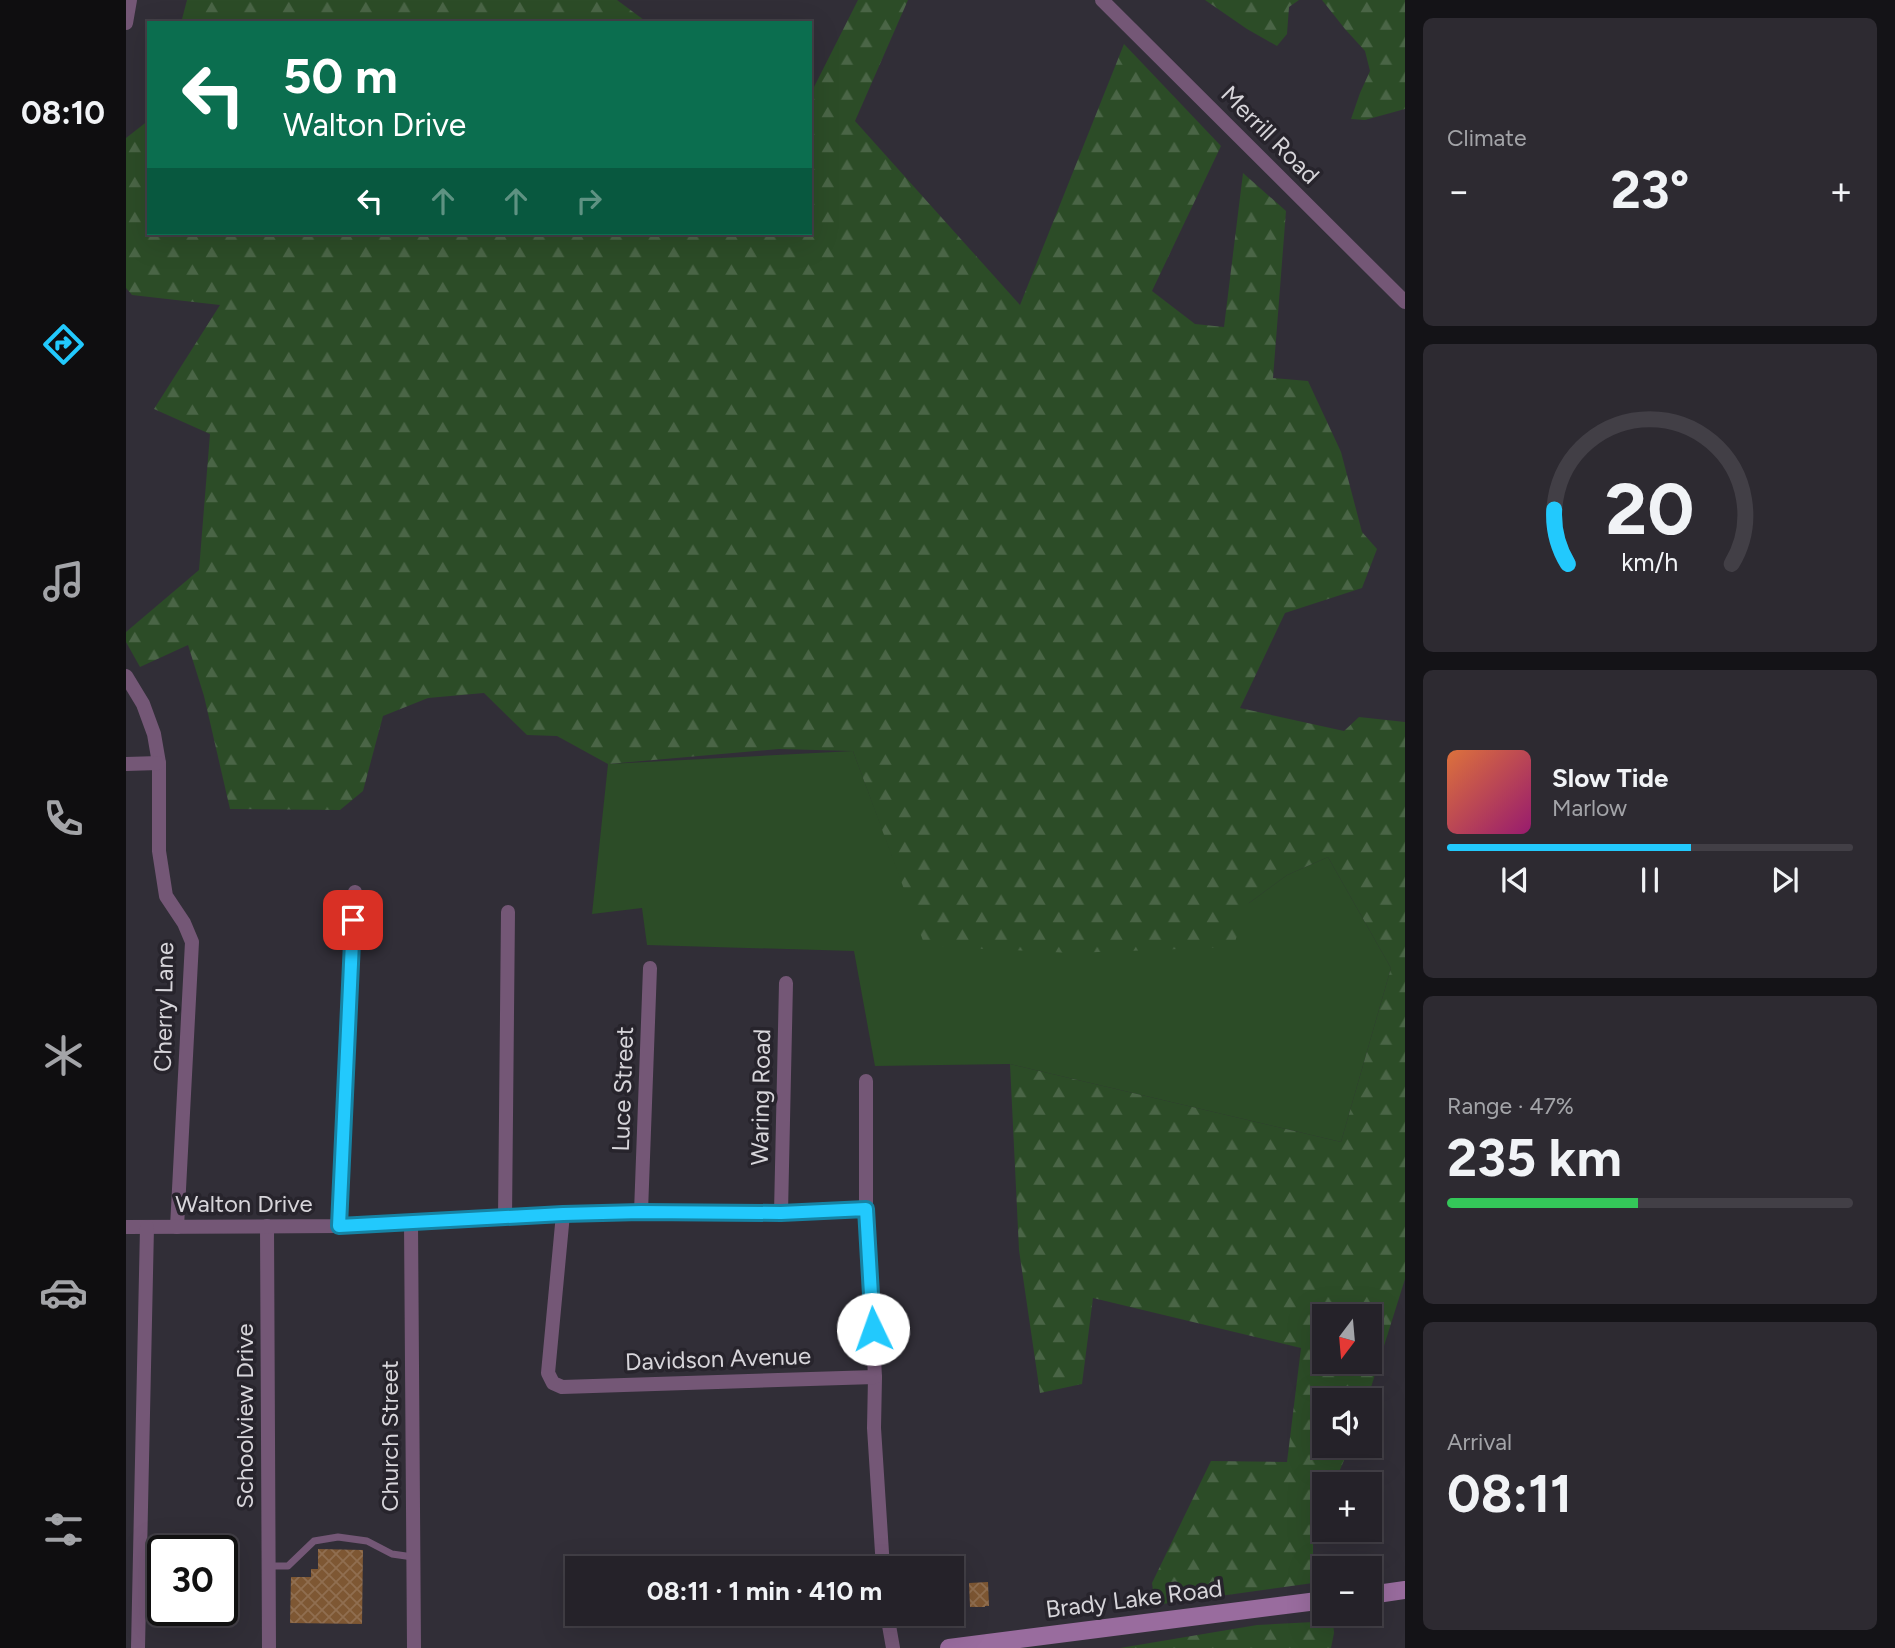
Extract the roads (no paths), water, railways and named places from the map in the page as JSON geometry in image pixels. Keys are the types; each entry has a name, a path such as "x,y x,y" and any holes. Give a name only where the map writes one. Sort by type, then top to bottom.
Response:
{"street":[{"path":"126,23 130,0"},
{"name":"Merrill Road","path":"1102,0 1405,302"},
{"name":"Cherry Lane","path":"126,676 143,704 154,734 159,763 159,850 166,896 184,923 192,942 177,1227"},
{"path":"126,764 159,763"},
{"path":"339,1226 355,892"},
{"path":"505,1218 508,912"},
{"name":"Luce Street","path":"641,1212 650,968"},
{"name":"Waring Road","path":"781,1213 786,983"},
{"path":"866,1081 866,1209 875,1377 874,1428 882,1556"},
{"name":"Walton Drive","path":"126,1227 339,1226 563,1214 781,1213 866,1209"},
{"name":"Davidson Avenue","path":"563,1214 548,1373 553,1383 562,1387 875,1377"},
{"name":"Church Street","path":"411,1223 414,1648"},
{"name":"Schoolview Drive","path":"267,1226 269,1648"},
{"path":"138,1648 147,1227"},
{"path":"1382,1593 1405,1590"},
{"name":"Brady Lake Road","path":"949,1648 1002,1644 1312,1602"},
{"path":"889,1626 893,1648"}],"lane":[{"path":"268,1566 288,1566 314,1541 338,1537 368,1541 392,1554 414,1557"}]}
